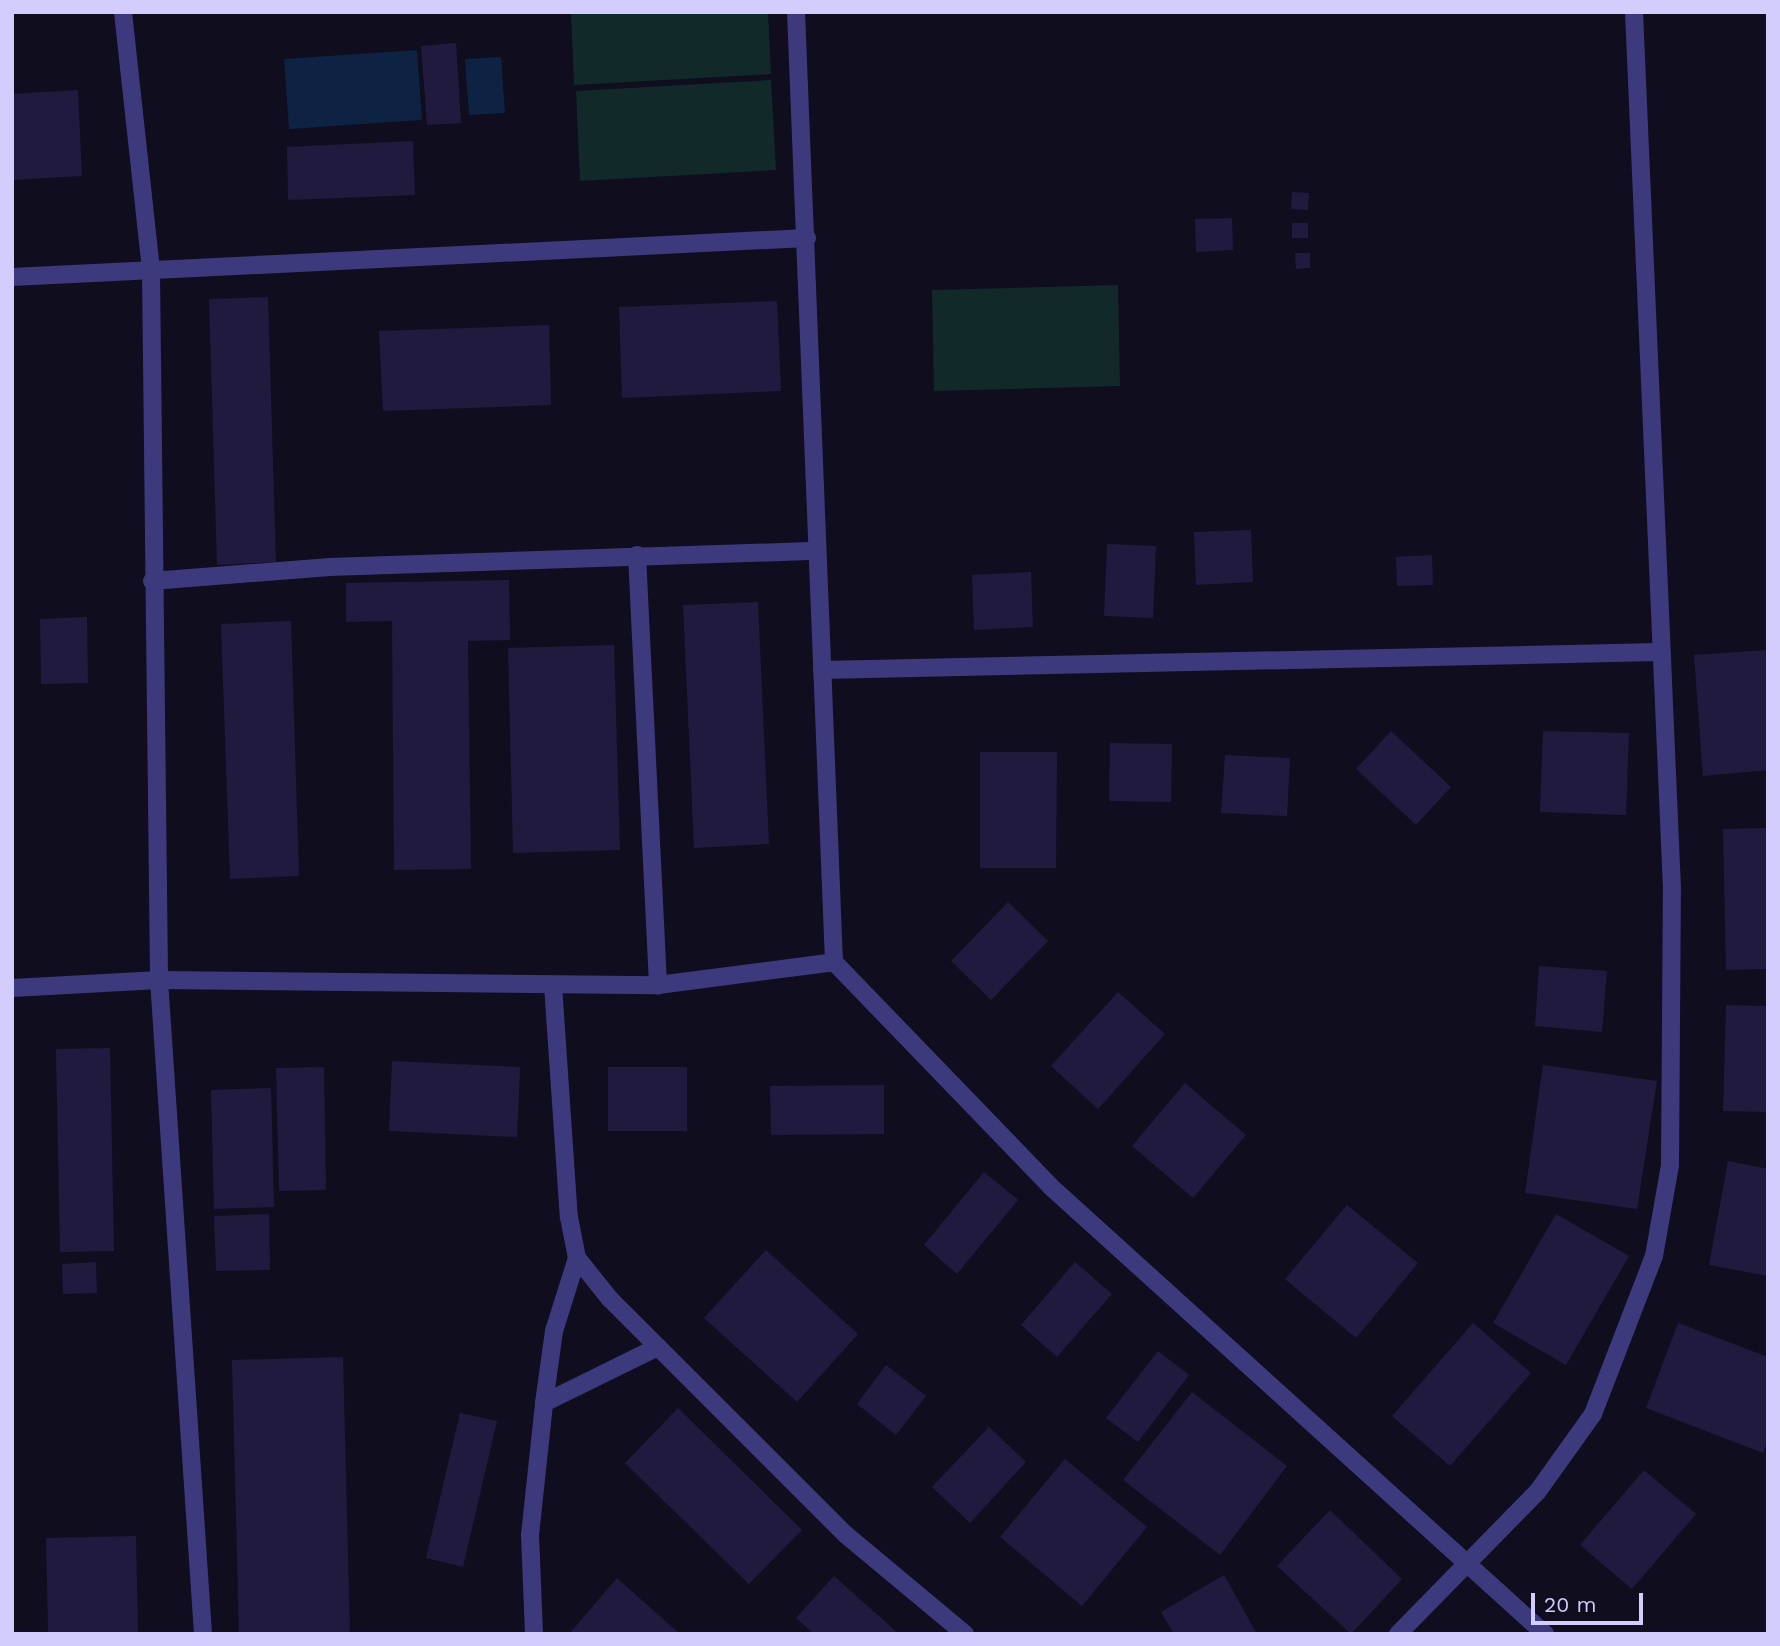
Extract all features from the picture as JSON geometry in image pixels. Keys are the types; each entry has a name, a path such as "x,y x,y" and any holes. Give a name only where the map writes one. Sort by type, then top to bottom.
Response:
{"street":[{"path":"123,12 150,271 159,980 203,1634"},
{"path":"796,12 834,962 1050,1186 1545,1634"},
{"path":"1398,1634 1538,1491 1593,1415 1654,1256 1670,1165 1674,1073 1672,889 1658,652 1634,12"},
{"path":"12,277 807,238"},
{"path":"152,581 329,568 637,555 816,551"},
{"path":"637,555 658,985"},
{"path":"822,670 1658,652"},
{"path":"12,988 159,980 658,985 834,962"},
{"path":"534,1634 530,1535 544,1403 554,1331 577,1258 569,1217 553,985"},
{"path":"577,1258 658,1347 845,1534 965,1634"},
{"path":"544,1403 658,1347"}],"green space":[{"path":"571,12 768,12 771,74 574,85"},
{"path":"771,80 776,170 580,181 576,91"},
{"path":"1118,285 1120,386 934,391 932,290"}],"water":[{"path":"417,50 422,120 289,129 284,59"},
{"path":"501,57 505,113 469,115 465,59"}],"building":[{"path":"456,43 461,123 427,125 421,46"},
{"path":"78,90 82,176 12,180 12,94"},
{"path":"413,141 415,195 288,200 287,147"},
{"path":"1292,192 1309,193 1308,210 1291,209"},
{"path":"1232,218 1233,250 1196,252 1195,219"},
{"path":"1292,223 1308,223 1308,238 1292,238"},
{"path":"1295,253 1310,253 1310,268 1296,269"},
{"path":"268,297 276,562 217,565 209,299"},
{"path":"777,301 781,391 622,398 619,307"},
{"path":"549,325 551,405 383,411 379,331"},
{"path":"1251,530 1253,582 1196,585 1194,532"},
{"path":"1107,544 1156,546 1153,618 1104,616"},
{"path":"1432,555 1433,585 1397,586 1396,557"},
{"path":"1031,572 1033,627 974,630 972,575"},
{"path":"509,580 510,640 468,641 471,869 394,870 392,621 346,622 346,583"},
{"path":"758,602 769,844 694,848 683,605"},
{"path":"87,617 88,683 41,684 40,619"},
{"path":"291,621 299,876 230,879 221,624"},
{"path":"614,645 620,850 513,853 508,648"},
{"path":"1768,650 1768,770 1703,776 1694,655"},
{"path":"1391,731 1451,787 1416,825 1356,769"},
{"path":"1543,731 1629,733 1626,815 1540,812"},
{"path":"1110,743 1172,744 1171,802 1109,801"},
{"path":"980,752 1057,752 1056,868 980,868"},
{"path":"1225,755 1290,758 1287,816 1221,813"},
{"path":"1768,828 1768,969 1726,970 1723,829"},
{"path":"1008,902 1048,941 991,1000 951,961"},
{"path":"1539,966 1607,971 1602,1032 1535,1026"},
{"path":"1118,992 1165,1034 1098,1109 1051,1066"},
{"path":"1726,1005 1768,1006 1768,1112 1723,1111"},
{"path":"110,1048 114,1251 60,1252 56,1049"},
{"path":"392,1061 520,1067 517,1137 389,1131"},
{"path":"1543,1065 1657,1081 1637,1209 1525,1193"},
{"path":"324,1067 326,1190 279,1191 276,1068"},
{"path":"608,1067 687,1067 687,1131 608,1131"},
{"path":"1185,1083 1246,1135 1193,1198 1132,1146"},
{"path":"884,1085 884,1134 771,1135 770,1086"},
{"path":"271,1088 274,1207 214,1209 211,1090"},
{"path":"1728,1161 1768,1169 1768,1276 1709,1265"},
{"path":"984,1172 1018,1200 957,1274 924,1245"},
{"path":"1347,1205 1418,1263 1356,1338 1285,1279"},
{"path":"269,1214 270,1270 216,1271 214,1216"},
{"path":"1556,1214 1629,1256 1566,1365 1493,1323"},
{"path":"766,1250 858,1334 797,1402 704,1318"},
{"path":"96,1262 97,1293 63,1294 62,1264"},
{"path":"1075,1262 1112,1294 1057,1357 1021,1325"},
{"path":"1473,1323 1531,1373 1450,1466 1392,1416"},
{"path":"1678,1323 1768,1357 1768,1440 1763,1453 1646,1408"},
{"path":"1158,1351 1189,1375 1138,1442 1106,1418"},
{"path":"343,1357 350,1634 239,1634 232,1360"},
{"path":"886,1365 926,1396 896,1435 857,1404"},
{"path":"1192,1392 1287,1466 1220,1555 1123,1480"},
{"path":"678,1408 802,1530 749,1584 625,1463"},
{"path":"460,1413 497,1421 463,1567 426,1558"},
{"path":"989,1427 1026,1462 970,1523 932,1487"},
{"path":"1065,1459 1147,1527 1082,1606 1000,1537"},
{"path":"1644,1470 1696,1514 1632,1589 1580,1545"},
{"path":"1330,1510 1402,1579 1351,1634 1277,1566"},
{"path":"136,1536 138,1634 48,1634 46,1538"},
{"path":"1224,1575 1257,1634 1174,1634 1161,1612"},
{"path":"834,1576 899,1634 814,1634 796,1618"},
{"path":"617,1578 680,1634 569,1634"}]}
